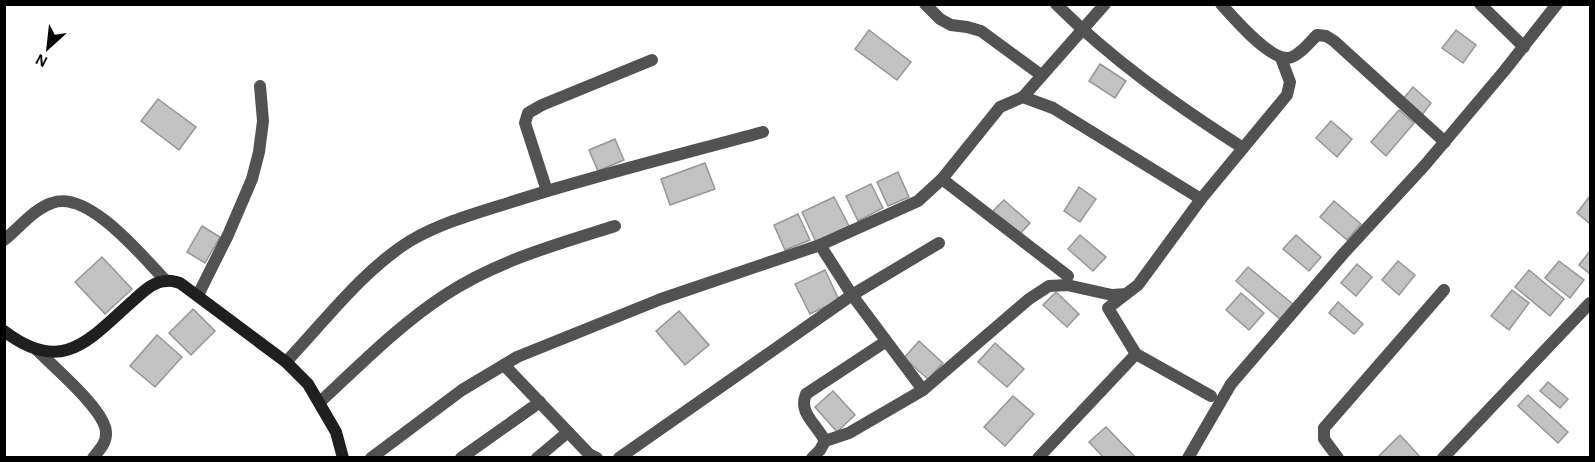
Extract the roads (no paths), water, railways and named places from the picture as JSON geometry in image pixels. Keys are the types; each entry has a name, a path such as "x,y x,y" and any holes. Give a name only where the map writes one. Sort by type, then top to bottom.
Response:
{"street":[{"path":"925,4 940,19 951,25 981,31 1041,75"},
{"path":"1056,4 1082,30 1174,104 1243,148"},
{"path":"371,458 462,390 517,357 661,299 820,245 918,201 942,178 1000,107 1023,97 1105,4"},
{"path":"1221,4 1249,33 1281,58 1290,58 1298,53 1317,35 1326,36 1335,41 1445,142"},
{"path":"1480,4 1524,47"},
{"path":"1188,458 1231,384 1343,254 1445,142 1557,4"},
{"path":"1211,396 1136,354 1108,308 1138,285 1201,199 1287,95 1290,82 1281,58"},
{"path":"547,191 525,123 528,113 542,105 652,60"},
{"path":"198,295 228,235 252,179 260,152 263,121 260,86"},
{"path":"1023,97 1053,108 1201,199"},
{"path":"286,362 360,283 387,258 410,241 435,228 547,191 763,132"},
{"path":"942,178 1068,276"},
{"path":"4,240 42,208 53,202 69,201 90,211 117,230 165,280"},
{"path":"320,402 412,318 447,293 491,270 533,252 615,226"},
{"path":"619,458 852,295 939,243"},
{"path":"820,245 885,342 923,390"},
{"path":"4,331 16,340 36,349 60,353 82,344 104,328 148,287 165,280 180,283 286,362 308,384 336,432 343,458"},
{"path":"812,458 825,441 849,433 923,390 1029,299 1049,286 1066,285 1112,295 1126,294"},
{"path":"1338,458 1324,439 1324,428 1444,290"},
{"path":"1443,458 1590,303"},
{"path":"825,441 805,411 802,402 806,394 885,342"},
{"path":"36,349 95,408 104,421 105,440 93,458"},
{"path":"1038,458 1136,354"},
{"path":"504,365 589,454 597,458"},
{"path":"462,458 540,402"},
{"path":"537,458 568,432"}]}
